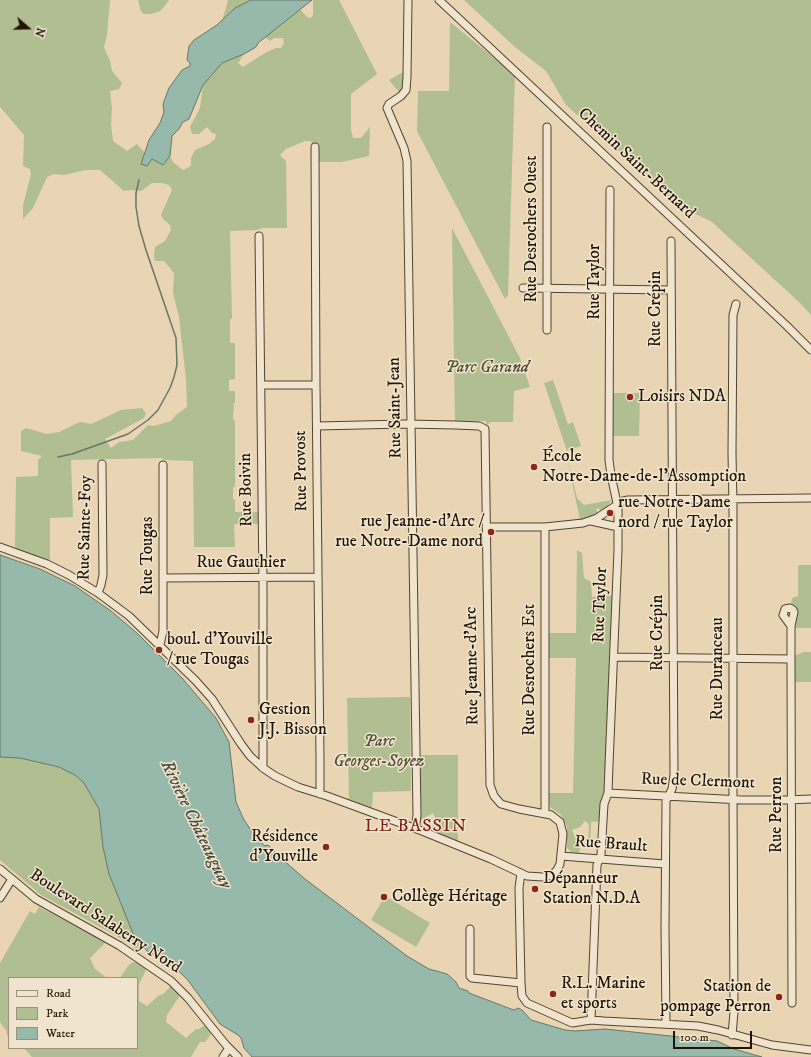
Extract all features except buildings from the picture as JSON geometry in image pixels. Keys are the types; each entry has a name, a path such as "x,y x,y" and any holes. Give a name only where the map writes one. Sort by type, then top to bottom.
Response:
{"street":[{"name":"Rue Saint-Jean","path":"408,0 406,90 401,96 389,104 387,108 406,155 408,203 416,803 416,823 414,828"},
{"name":"Chemin Saint-Bernard","path":"439,0 811,350"},
{"name":"Rue Desrochers Ouest","path":"547,128 547,330"},
{"name":"Rue Provost","path":"315,147 320,794"},
{"name":"Rue Taylor","path":"591,1020 597,865 601,854 604,804 608,793 618,527 617,504 609,460 610,190"},
{"name":"Rue Boivin","path":"259,236 263,578 263,768"},
{"name":"Rue Crépin","path":"666,1024 666,801 672,789 674,775 671,241"},
{"path":"523,288 671,290"},
{"name":"Rue Duranceau","path":"732,1035 734,1012 733,315 736,304"},
{"path":"261,385 316,385"},
{"path":"317,426 411,424"},
{"name":"Rue Jeanne-d'Arc","path":"411,424 476,425 484,427 490,785 494,796 501,804 554,816 562,824 563,834 561,856"},
{"name":"Rue Sainte-Foy","path":"98,592 103,575 102,464"},
{"name":"Rue Tougas","path":"160,645 163,631 163,465"},
{"path":"486,527 545,527 591,521 624,500 811,498"},
{"path":"591,521 618,527"},
{"name":"Rue Desrochers Est","path":"545,527 545,813"},
{"name":"Rue Brault","path":"0,547 54,568 98,592 128,616 192,676 212,699 250,756 263,768 288,783 414,828 521,873 537,877 552,875 559,868 561,856 665,864"},
{"name":"Rue Gauthier","path":"163,578 318,577"},
{"name":"Rue Perron","path":"791,626 792,1003"},
{"path":"614,657 791,658"},
{"path":"250,756 260,751 264,743"},
{"name":"Rue de Clermont","path":"608,793 733,799 811,799"},
{"name":"Boulevard Salaberry Nord","path":"0,868 41,902 120,946 165,976 188,998 238,1057"},
{"path":"521,873 519,883 521,983 523,999 528,1004 572,1023 591,1020 707,1028 772,1045 811,1050"},
{"path":"0,898 12,879"},
{"path":"470,929 470,972 472,978 521,983"},
{"path":"223,1057 229,1048"}],"green space":[{"path":"0,0 110,0 107,35 104,47 110,61 112,71 122,83 119,89 110,91 113,141 127,151 137,144 145,153 141,163 152,159 163,165 170,156 173,162 183,170 191,166 191,158 195,150 209,144 215,139 216,134 212,133 207,127 199,134 192,134 190,127 200,108 203,85 222,63 244,54 238,63 243,67 265,53 276,48 281,48 284,43 283,38 274,38 270,41 265,37 300,9 307,17 311,18 313,15 313,0 339,0 377,74 351,94 351,130 353,138 361,138 370,127 369,156 342,162 318,162 318,146 312,145 311,141 305,141 286,149 280,155 286,161 287,228 263,228 256,230 230,231 232,319 230,319 230,343 235,343 235,379 229,380 229,391 235,391 233,419 235,421 235,487 233,487 233,499 235,500 235,512 259,512 259,524 234,524 235,547 194,547 193,461 165,460 161,458 71,460 73,517 50,518 50,561 15,548 16,477 38,476 38,460 42,456 21,451 21,431 26,428 47,434 59,432 80,422 91,424 121,410 142,408 146,413 144,418 105,439 111,448 119,442 133,440 148,425 154,426 171,421 176,415 187,407 186,379 179,317 173,293 174,273 164,261 155,261 154,256 155,247 165,241 171,230 170,225 161,215 172,190 169,185 152,183 141,191 124,191 100,170 86,170 64,175 54,174 47,177 33,208 23,219 23,205 31,174 30,169 23,166 24,135 0,107"},
{"path":"138,0 169,0 160,11 151,14 144,14 141,11"},
{"path":"228,0 251,0 235,8 222,21"},
{"path":"464,0 811,0 811,315 799,302 712,222 671,202 650,179 566,105 546,71 515,47"},
{"path":"450,22 515,75 508,295 505,299 417,131 418,91 449,91"},
{"path":"405,71 402,90 400,93 389,80"},
{"name":"Parc Garand","path":"452,228 520,358 530,387 514,391 513,422 491,422 487,425 486,421 455,422"},
{"path":"553,380 568,424 573,422 581,446 567,451 544,383"},
{"path":"613,393 640,393 639,436 613,436"},
{"path":"566,453 577,498 584,505 612,500 602,511 598,508 596,510 598,513 580,520"},
{"path":"577,550 582,553 584,578 591,582 592,597 614,595 605,792 600,803 600,821 591,822 590,845 588,844 589,824 585,821 580,827 572,830 580,849 579,853 573,853 567,848 567,826 561,815 550,807 549,793 573,793 576,658 547,658 547,633 576,633"},
{"path":"798,565 811,565 811,628 794,628 796,607 791,605 792,598 798,596"},
{"path":"804,652 811,652 811,682 794,682 793,656"},
{"name":"Parc Georges-Soyez","path":"410,697 411,791 373,792 372,808 349,800 347,698"},
{"name":"Parc Georges-Soyez","path":"420,755 458,755 458,841 427,829 438,823 433,813 421,820"},
{"path":"0,757 20,758 59,767 75,775 84,783 99,809 103,847 109,874 134,936 140,944 137,950 113,934 41,895 0,860"},
{"path":"385,896 430,923 416,947 371,920"},
{"path":"39,907 106,942 90,958 95,969 106,977 8,977 8,1038 6,1030 0,1022 0,963 30,911 35,914"},
{"path":"133,962 139,963 147,968 139,984 139,1001 147,1006 172,985 181,994 167,1015 166,1022 186,1038 196,1029 199,1029 205,1025 207,1026 211,1033 209,1037 205,1042 200,1042 191,1057 32,1057 25,1049 138,1049 138,977 121,977 128,966"}],"water":[{"path":"251,0 312,0 258,43 256,47 244,54 222,63 203,85 189,119 183,122 172,136 170,156 163,165 152,159 147,166 141,164 149,140 160,123 164,112 163,104 169,88 182,70 190,66 190,63 187,60 189,46 194,40 217,25 235,8"},
{"name":"Rivière Châteauguay","path":"0,555 40,569 75,586 111,611 138,634 182,678 216,718 229,742 236,802 244,820 255,836 265,846 268,845 305,879 407,956 429,969 447,974 456,982 459,988 468,991 469,993 514,1010 518,1008 522,1010 531,1020 565,1030 575,1031 605,1029 717,1041 734,1049 762,1057 252,1057 244,1048 241,1038 220,1024 187,979 174,967 147,951 134,936 109,874 103,847 99,809 84,783 75,775 59,767 20,758 0,757"}],"waterway":[{"path":"58,457 72,454 128,434 148,420 158,410 174,377 177,365 176,338 139,226 136,207 136,193 139,180"}],"place":[{"name":"Loisirs NDA","path":"630,397"},
{"name":"École Notre-Dame-de-l'Assomption","path":"534,467"},
{"name":"rue Notre-Dame nord / rue Taylor","path":"610,513"},
{"name":"rue Jeanne-d'Arc / rue Notre-Dame nord","path":"491,532"},
{"name":"boul. d'Youville / rue Tougas","path":"159,650"},
{"name":"Gestion J.J. Bisson","path":"251,720"},
{"name":"Résidence d'Youville","path":"326,847"},
{"name":"Dépanneur Station N.D.A","path":"535,889"},
{"name":"Collège Héritage","path":"384,897"},
{"name":"R.L. Marine et sports","path":"553,994"},
{"name":"Station de pompage Perron","path":"779,997"}],"district":[{"name":"LE BASSIN","path":"416,827"}]}
